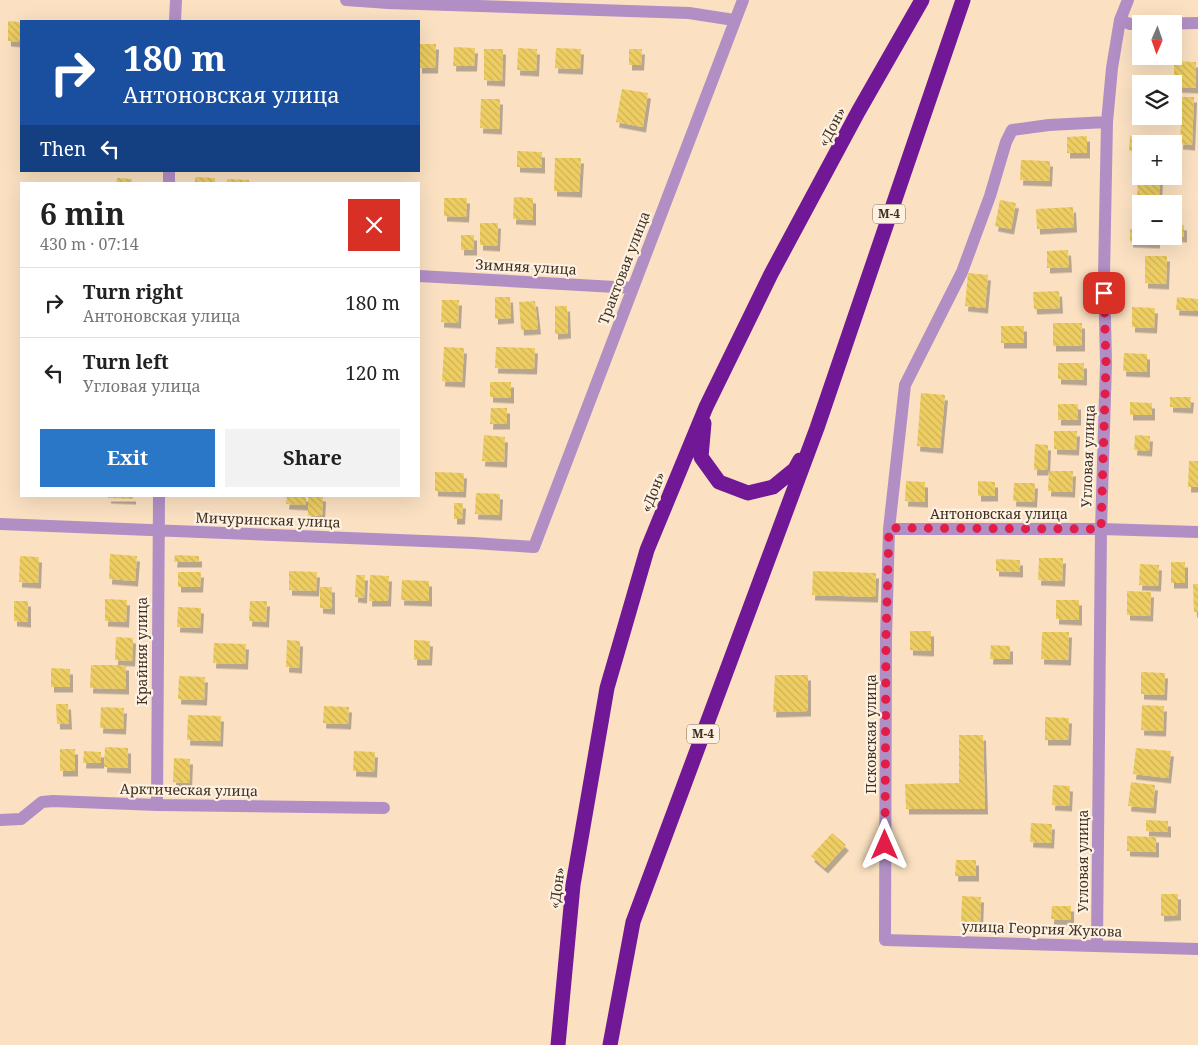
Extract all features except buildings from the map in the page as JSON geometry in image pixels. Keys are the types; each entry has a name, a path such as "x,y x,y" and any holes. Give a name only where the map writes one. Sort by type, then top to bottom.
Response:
{"highway":[{"name":"«Дон»","path":"558,1045 573,885 606,688 647,550 706,406 771,274 858,112 922,0"},
{"name":"М-4","path":"610,1045 632,922 817,428 963,0"},
{"name":"М-4","path":"706,406 701,457 719,482 748,493 774,486 795,469 817,428"}],"street":[{"path":"175,20 176,0"},
{"path":"346,0 615,5 734,20"},
{"name":"Трактовая улица","path":"534,547 742,0"},
{"name":"Угловая улица","path":"1098,945 1101,529 1106,363 1104,275 1107,122 1112,68 1120,20 1128,0"},
{"path":"1120,20 1132,24"},
{"path":"1182,24 1198,24"},
{"name":"Псковская улица","path":"885,940 886,638 889,528 905,385 962,272 990,196 1006,142 1012,130 1049,125 1107,122"},
{"name":"Зимняя улица","path":"420,276 632,288"},
{"name":"Крайняя улица","path":"157,805 159,497"},
{"name":"Мичуринская улица","path":"0,524 534,547"},
{"name":"Антоновская улица","path":"889,528 1101,529 1198,532"},
{"name":"Арктическая улица","path":"0,820 21,819 42,802 47,801 157,805 384,808"},
{"name":"улица Георгия Жукова","path":"885,940 1198,949"}],"route":[{"path":"885,845 886,638 889,528 1101,529 1106,363 1104,293"}]}
